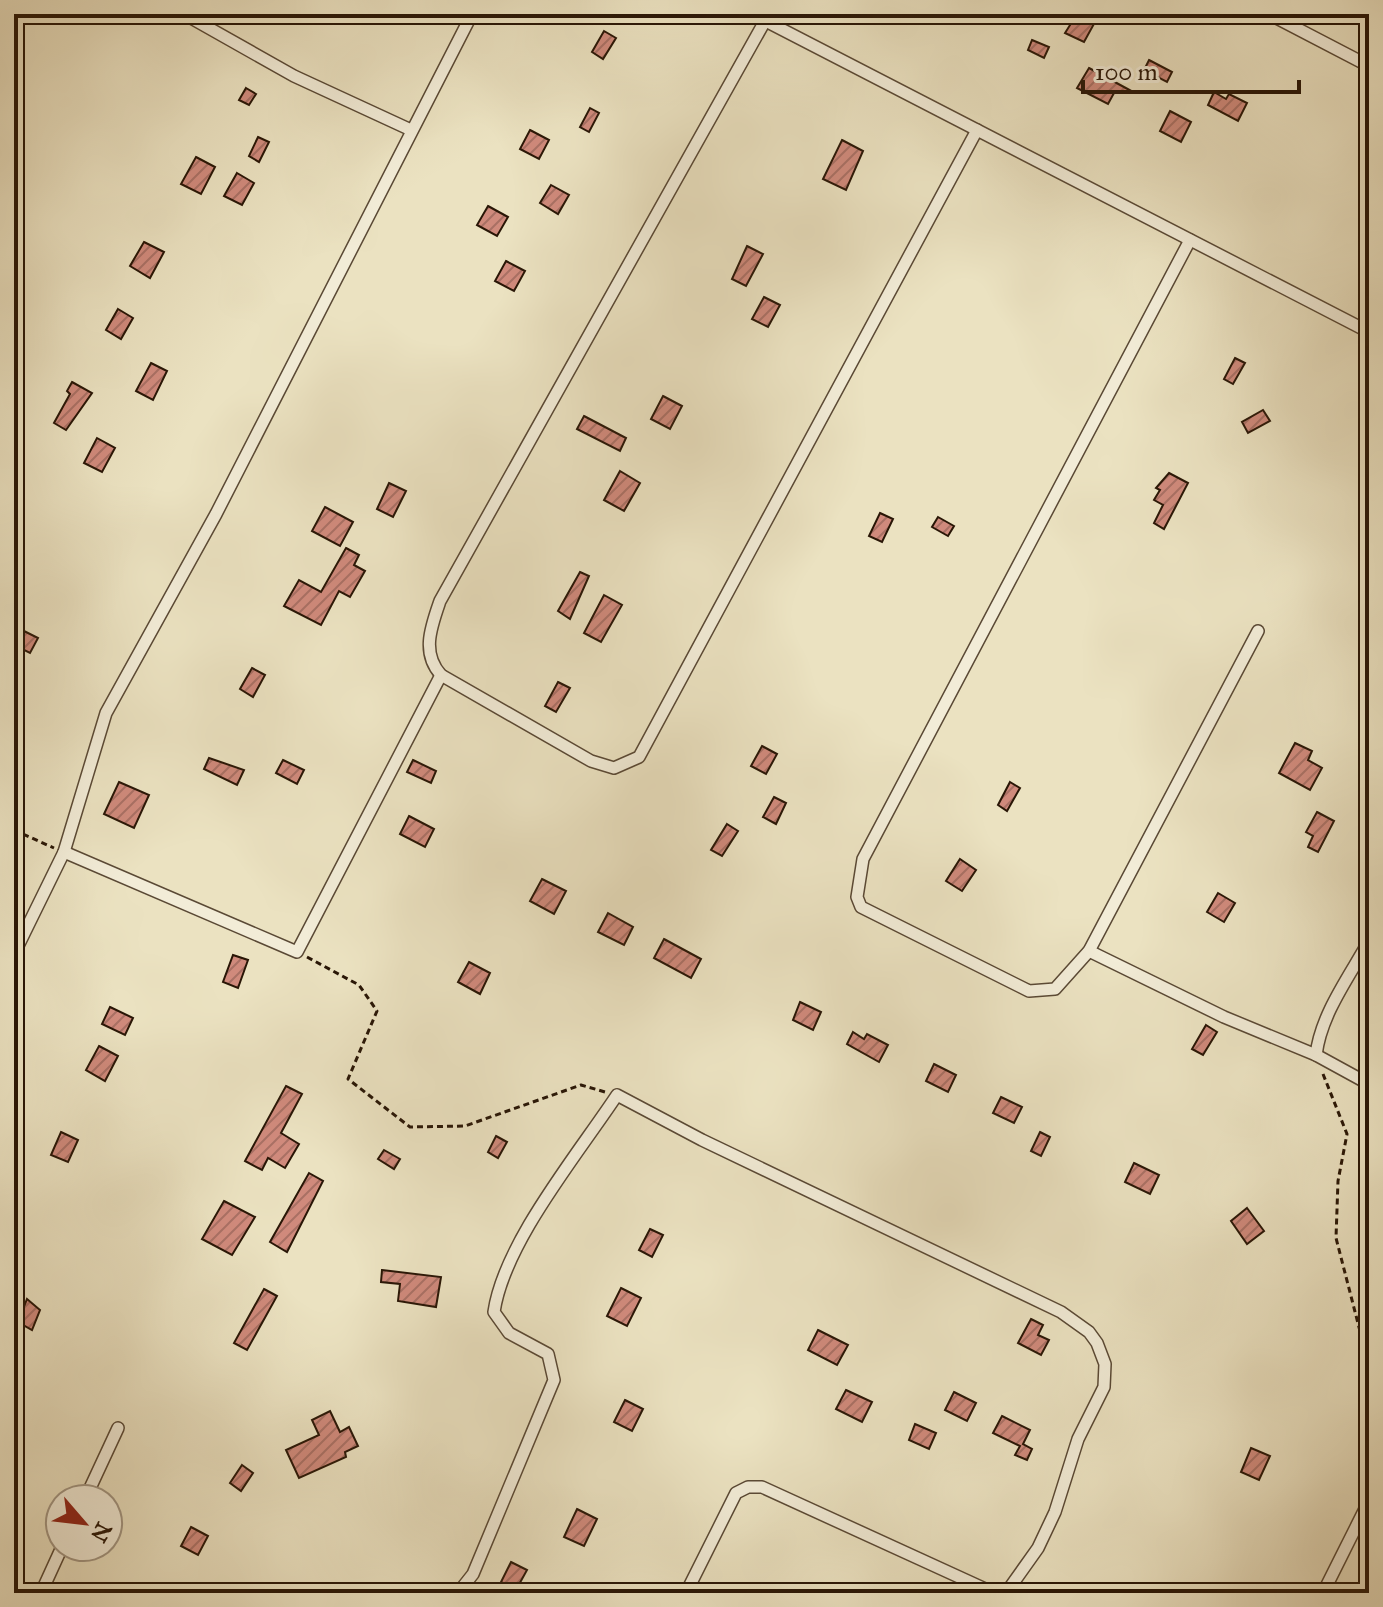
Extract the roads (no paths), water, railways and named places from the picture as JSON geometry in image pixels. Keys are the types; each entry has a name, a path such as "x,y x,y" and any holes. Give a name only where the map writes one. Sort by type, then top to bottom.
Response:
{"street":[{"path":"184,14 294,76 411,130"},
{"path":"14,954 64,852 106,713 216,514 472,14"},
{"path":"752,14 1369,332"},
{"path":"1269,14 1369,66"},
{"path":"765,21 440,601 431,626 429,653 441,675 604,766 628,765 639,757 977,130"},
{"path":"1190,240 863,859 857,897 861,907 1029,991 1055,989 1089,951 1258,631"},
{"path":"64,852 297,952 441,675"},
{"path":"1316,1055 1323,1026 1369,941"},
{"path":"1089,951 1224,1017 1316,1055 1369,1084"},
{"path":"458,1593 473,1574 554,1380 548,1354 509,1333 494,1312 498,1285 528,1229 617,1095 702,1140 1061,1312 1089,1332 1105,1364 1104,1387 1078,1439 1055,1512 1038,1548 1006,1593"},
{"path":"92,1483 118,1428"},
{"path":"686,1593 736,1493 748,1487 762,1487 994,1593"},
{"path":"1323,1593 1369,1501"},
{"path":"41,1593 55,1563"}]}
